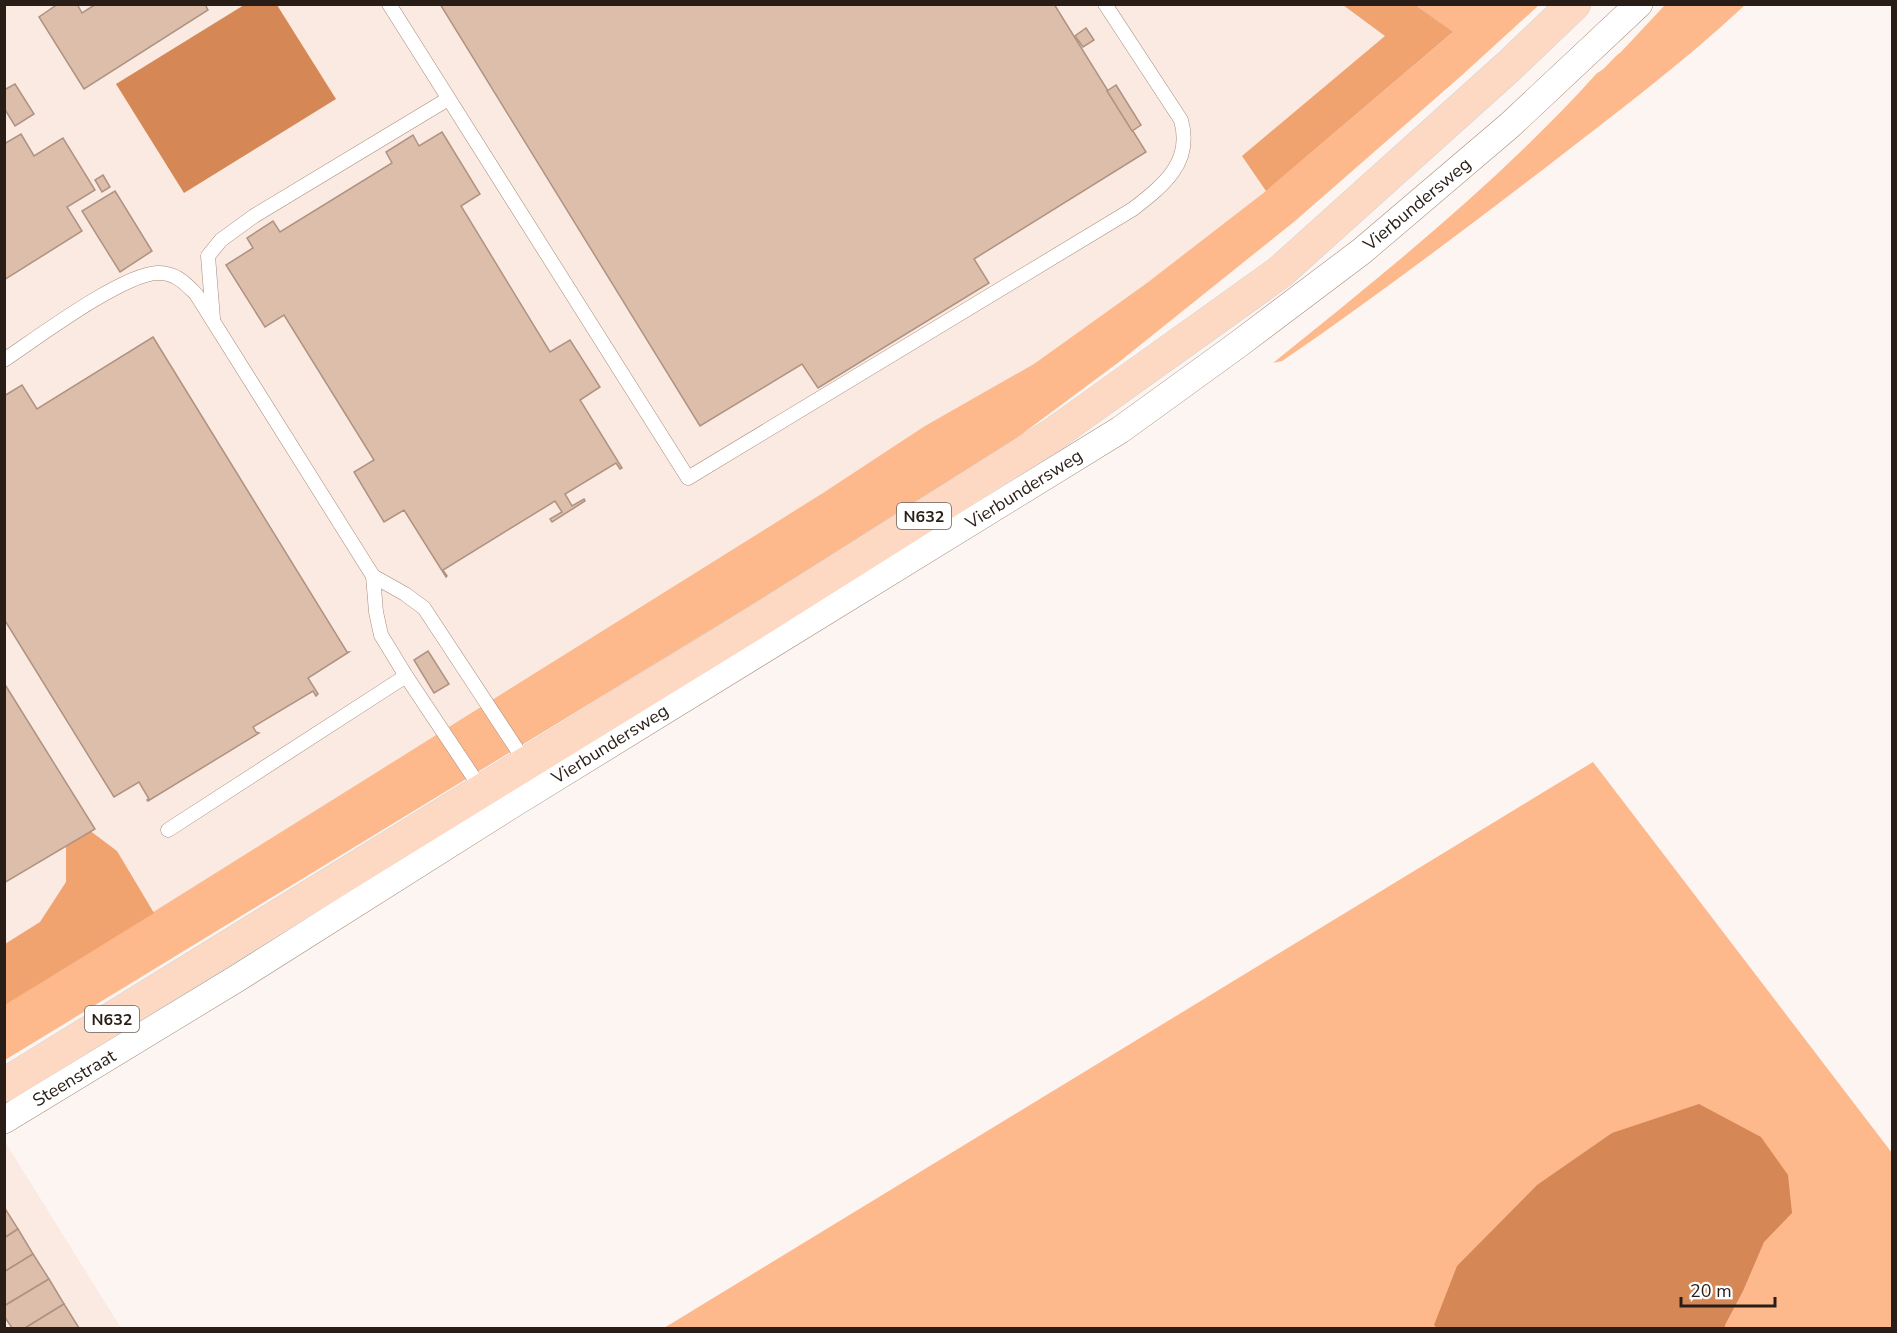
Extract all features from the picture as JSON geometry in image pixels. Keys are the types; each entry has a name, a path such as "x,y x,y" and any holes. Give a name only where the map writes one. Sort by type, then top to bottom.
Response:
{"main road":[{"name":"Vierbundersweg","path":"228,966 483,790 526,763 772,628 1051,436 1280,272 1508,67 1574,4"},
{"name":"Steenstraat","path":"4,1085 228,966"}],"street":[{"name":"Vierbundersweg","path":"228,966 526,795 772,628 1120,430 1362,251 1510,124 1639,4"},
{"name":"Steenstraat","path":"4,1120 228,966"}],"lane":[{"path":"389,4 688,478 1133,208 1158,190 1174,171 1183,151 1185,134 1181,120 1106,4"},
{"path":"214,321 208,256 221,240 254,216 448,99"},
{"path":"4,360 84,307 112,290 144,275 158,273 173,275 183,280 196,294 214,321 373,576 376,612 381,635 483,790"},
{"path":"373,576 424,608 526,763"},
{"path":"168,830 406,676"}],"shaded area":[{"path":"5,5 1453,5 1269,196 1045,370 5,1012"},
{"path":"244,5 277,5 336,99 184,193 116,84"},
{"path":"1343,5 1415,5 1453,32 1266,191 1242,156 1385,36"},
{"path":"1415,5 1539,5 1295,221 1119,362 999,451 737,614 5,1060 4,1005 823,493 925,426 1034,364 1147,283 1266,191 1452,33"},
{"path":"1665,5 1745,5 1672,69 1512,193 1349,314 1282,361 1273,363 1400,260 1482,188 1621,52"},
{"path":"1593,762 1892,1153 1892,1328 664,1328"},
{"path":"89,830 117,851 154,913 5,1005 5,944 40,922 66,882 66,841"},
{"path":"1699,1104 1761,1137 1788,1175 1792,1213 1764,1242 1725,1328 1437,1328 1434,1325 1457,1266 1537,1185 1612,1133"},
{"path":"5,1142 121,1328 5,1328"}],"building":[{"path":"58,4 77,4 82,13 96,4 205,4 208,10 84,89 39,17"},
{"path":"440,4 1054,4 1146,152 974,259 989,283 818,388 802,364 700,426"},
{"path":"1086,28 1094,40 1083,47 1075,36"},
{"path":"15,84 34,114 15,126 4,108 4,90"},
{"path":"1116,85 1141,125 1132,131 1107,91"},
{"path":"442,132 480,194 461,206 550,352 570,340 600,387 580,400 622,468 620,469 616,463 565,494 572,506 584,499 585,501 552,522 550,519 562,512 555,501 443,570 446,577 404,510 384,522 354,472 374,460 284,315 265,327 226,265 253,248 247,238 273,221 280,232 392,163 386,152 413,135 419,146"},
{"path":"21,134 34,156 63,138 95,190 67,207 82,231 4,280 4,144"},
{"path":"103,175 110,187 102,192 95,180"},
{"path":"115,191 152,251 120,272 82,211"},
{"path":"153,337 349,652 308,678 318,694 316,696 313,691 253,727 259,733 148,801 139,782 114,797 4,619 4,396 22,385 37,409"},
{"path":"428,651 449,684 434,693 414,660"},
{"path":"4,683 95,829 4,883"},
{"path":"4,1207 18,1229 4,1238"},
{"path":"18,1229 33,1254 4,1272 4,1238"},
{"path":"33,1254 49,1279 4,1306 4,1272"},
{"path":"49,1279 64,1304 25,1328 12,1328 4,1316 4,1306"},
{"path":"64,1304 79,1328 25,1328"}]}
